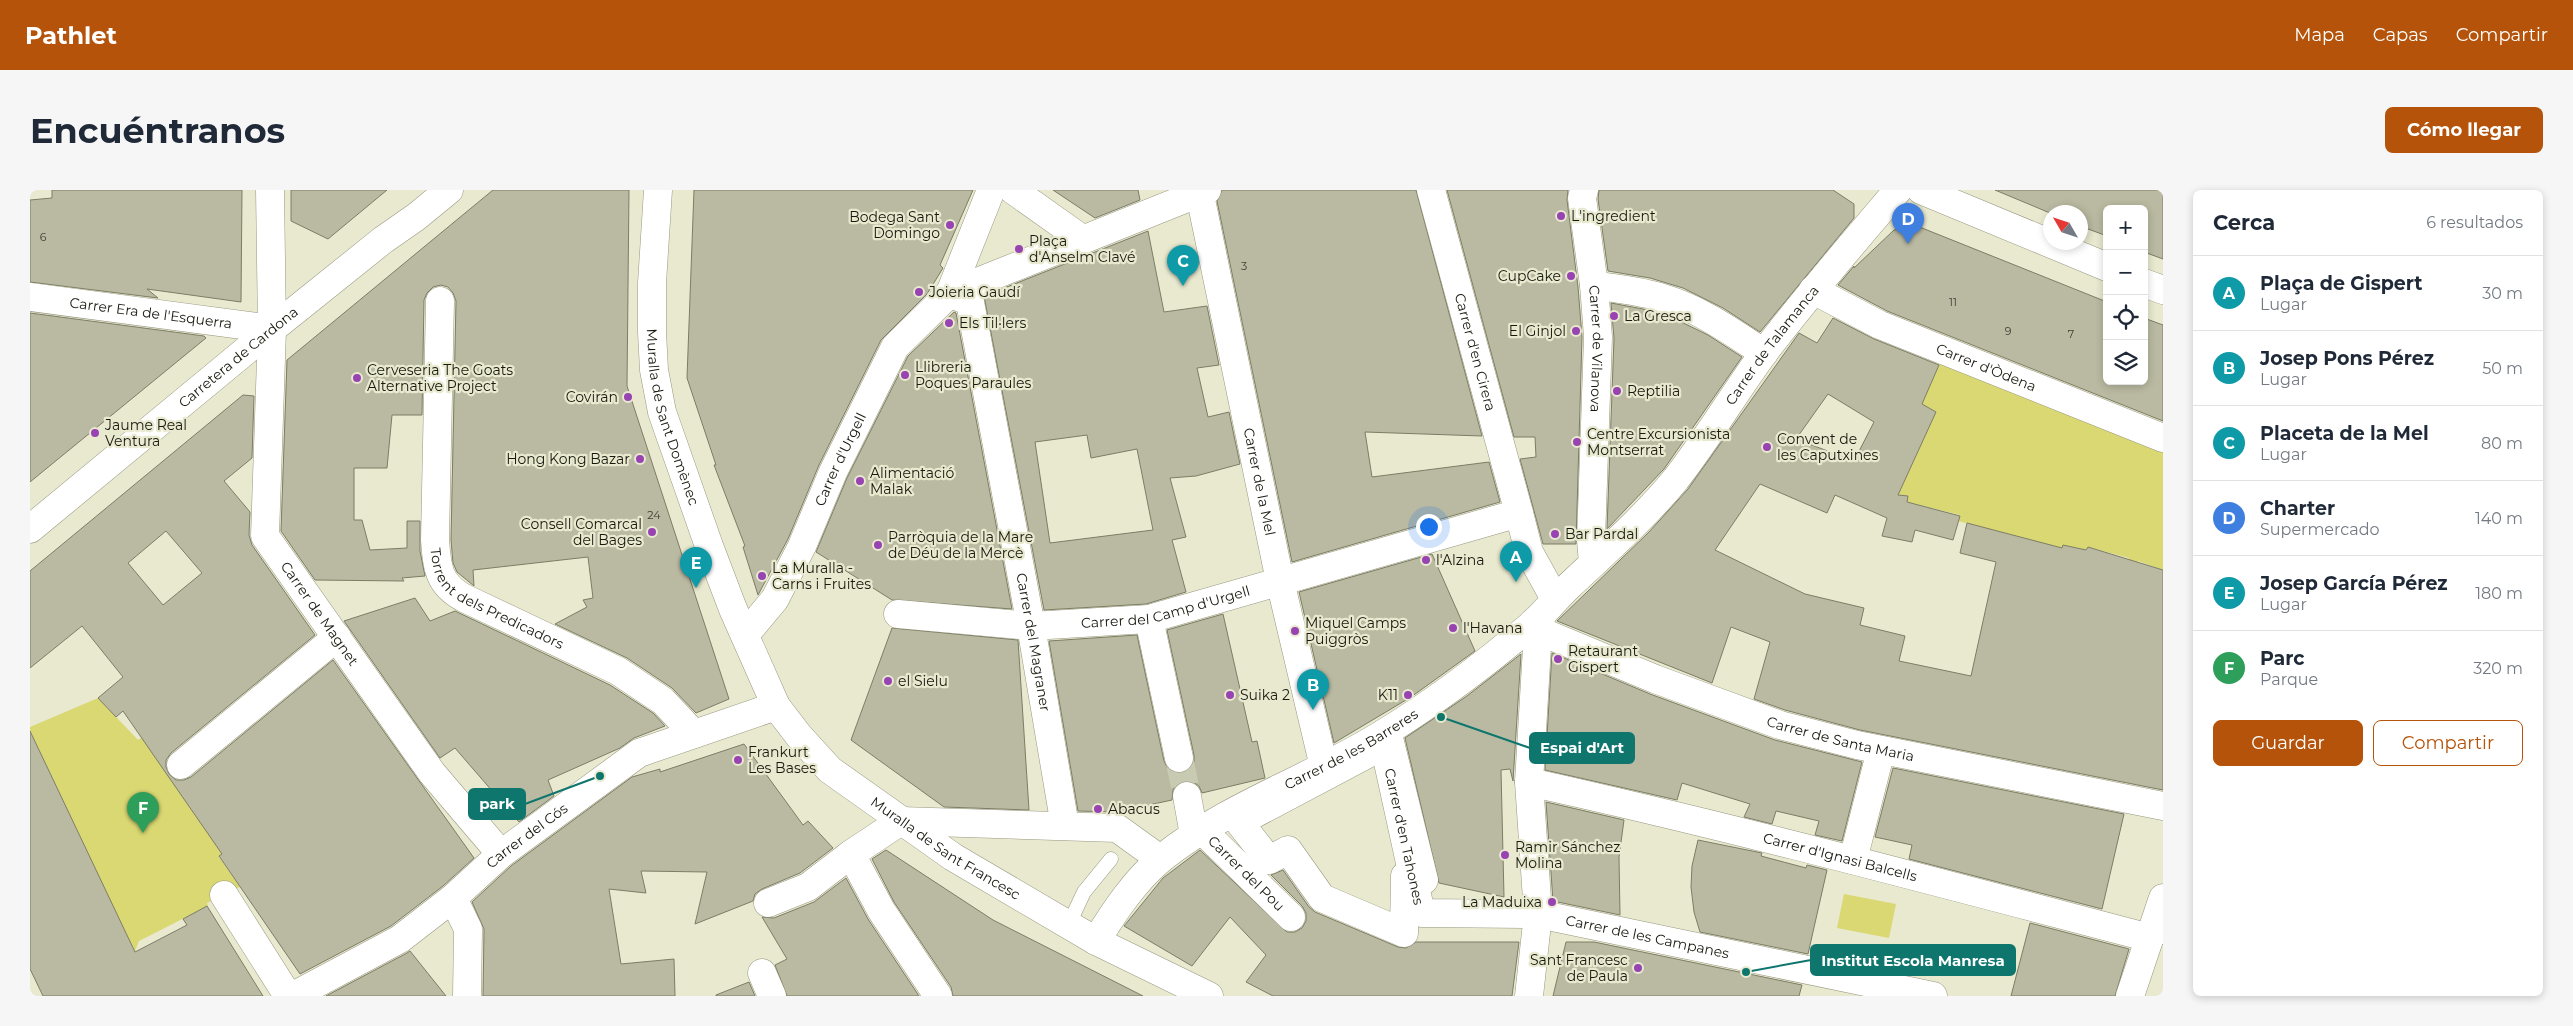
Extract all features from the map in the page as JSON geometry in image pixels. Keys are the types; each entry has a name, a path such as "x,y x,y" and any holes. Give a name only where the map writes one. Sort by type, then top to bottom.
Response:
{"street":[{"name":"Carrer de Magnet","path":"270,190 272,329 265,536 432,774 501,854"},
{"name":"Carretera de Cardona","path":"30,529 272,329 449,190"},
{"name":"Muralla de Sant Domènec","path":"658,190 652,283 654,370 662,412 709,546 745,635"},
{"path":"950,293 991,190"},
{"path":"1013,190 1082,239"},
{"name":"Carrer d'en Cirera","path":"1431,190 1528,552 1555,599"},
{"name":"Carrer de Vilanova","path":"1584,190 1582,198 1594,285 1598,337 1598,550"},
{"name":"Carrer de Talamanca","path":"1555,599 1598,550 1646,514 1677,477 1764,353 1813,290 1898,190"},
{"path":"1921,190 1971,200 2103,265"},
{"path":"950,293 1202,191"},
{"name":"Carrer de la Mel","path":"1202,191 1280,581 1324,767"},
{"path":"2148,284 2163,290"},
{"path":"1594,285 1662,298 1682,305 1712,319 1764,353"},
{"name":"Carrer d'Òdena","path":"1813,290 1880,325 2163,438"},
{"name":"Carrer d'Urgell","path":"745,635 776,599 802,546 833,472 895,347 950,293"},
{"name":"Carrer del Magraner","path":"950,293 970,302 1031,626 1065,826"},
{"name":"Carrer Era de l'Esquerra","path":"30,297 272,329"},
{"name":"Torrent dels Predicadors","path":"440,301 435,540 441,578 450,591 618,671 663,701 694,734"},
{"name":"Carrer del Camp d'Urgell","path":"898,614 1031,626 1149,619 1519,513"},
{"name":"Carrer de les Barreres","path":"1096,941 1134,886 1160,859 1198,832 1249,802 1383,740 1533,623 1555,599"},
{"path":"1149,619 1179,758"},
{"path":"1529,996 1538,914 1529,782 1537,647 1533,623"},
{"name":"Carrer de Santa Maria","path":"1533,623 1549,634 1655,679 1762,718 1881,750 2163,806"},
{"name":"Muralla de Sant Francesc","path":"745,635 776,706 799,736 830,770 953,858 1068,926 1209,996"},
{"path":"181,764 337,637"},
{"name":"Carrer del Cós","path":"293,996 400,939 453,898 501,854 639,753 776,706"},
{"path":"1383,740 1238,822 1269,860 1288,850 1322,898 1404,933 1405,876 1415,877"},
{"name":"Carrer d'en Tahones","path":"1383,740 1422,913 1538,914"},
{"path":"1853,860 1881,750"},
{"name":"Carrer d'Ignasi Balcells","path":"1529,782 1629,804 1853,860 2150,938"},
{"path":"1187,796 1198,832"},
{"path":"768,903 808,888 851,854 901,821 1117,828 1160,859"},
{"name":"Carrer del Pou","path":"1198,832 1291,917"},
{"path":"851,854 881,910 938,996"},
{"path":"224,895 288,996"},
{"path":"453,898 468,929 467,996"},
{"path":"2130,996 2163,898"},
{"name":"Carrer de les Campanes","path":"1538,914 1933,996"}],"lane":[{"path":"1068,926 1084,892 1111,859"}],"shaded area":[{"path":"1942,358 2163,447 2163,570 2138,561 2132,586 2123,584 2129,558 2088,547 2086,550 2063,545 2057,567 2034,541 1958,521 1960,515 1907,502 1908,496 1898,495 1936,412 1878,380 1906,367 1933,379"},
{"path":"98,698 138,740 142,737 222,854 219,857 240,887 207,903 208,906 139,941 134,954 30,730 30,727"},
{"path":"1844,894 1896,904 1889,938 1837,928"}],"building":[{"path":"52,190 242,190 241,302 147,289 158,298 30,282 30,200 52,198"},
{"path":"291,190 387,190 328,239 291,221"},
{"path":"493,190 629,190 627,386 729,699 696,713 672,688 627,658 555,624 587,607 583,600 593,598 588,557 473,570 474,586 457,572 453,563 451,540 456,301 448,287 441,285 433,287 427,293 424,300 422,415 392,415 387,468 354,468 354,520 362,520 370,550 407,548 407,521 420,521 420,551 425,576 402,578 404,581 315,580 281,531 287,360"},
{"path":"694,190 973,190 940,265 943,268 927,294 881,340 819,465 788,539 758,595 743,547 745,546 714,465 716,465 687,378"},
{"path":"1053,190 1138,190 1140,200 1095,218"},
{"path":"1222,190 1416,190 1482,436 1365,432 1372,477 1489,462 1500,502 1292,562 1217,201"},
{"path":"1447,190 1568,190 1567,200 1582,337 1576,544 1543,544 1520,459 1536,457 1535,437 1514,437"},
{"path":"1599,190 1833,190 1854,204 1854,218 1760,332 1723,308 1683,288 1650,278 1608,271 1598,199"},
{"path":"1995,190 2163,190 2163,259 2148,253 2148,205 2103,205 2103,235 2088,229 2088,205 2043,205 2043,210"},
{"path":"1917,226 2103,300 2103,385 2148,385 2148,319 2163,325 2163,421 1887,311 1838,285 1854,266 1854,268 1894,230"},
{"path":"1148,231 1164,312 1207,306 1219,365 1197,368 1208,417 1229,412 1240,464 1196,476 1170,478 1186,537 1172,540 1186,592 1146,604 1044,610 984,296","holes":["1087,435 1091,458 1137,449 1153,530 1050,543 1035,442"]},
{"path":"1611,303 1671,317 1708,335 1742,357 1664,469 1607,529 1614,338"},
{"path":"954,312 956,313 1012,609 892,600 816,552 847,478 908,356"},
{"path":"30,313 204,336 206,338 30,482"},
{"path":"1833,318 1874,339 1939,365 1922,404 1936,412 1898,495 1908,496 1907,502 1960,516 1953,540 1915,530 1912,542 1882,536 1887,518 1835,495 1827,513 1760,484 1715,550 1805,594 1864,608 1860,625 1905,636 1899,661 1971,676 1996,562 1960,553 1967,523 2062,548 2063,545 2086,550 2088,547 2163,570 2163,790 1860,730 1785,710 1754,699 1770,642 1731,627 1712,683 1557,621 1649,532 1688,489 1799,333 1817,343","holes":["1828,394 1874,422 1854,461 1796,439"]},
{"path":"243,395 254,396 252,458 224,481 250,512 249,535 252,545 315,635 171,753 166,760 169,774 176,780 184,780 191,777 333,660 474,858 443,886 391,926 300,974 219,856 222,854 123,711 116,717 98,698 123,677 82,626 30,668 30,571","holes":["166,531 202,573 163,605 128,563"]},
{"path":"1432,554 1475,651 1411,697 1334,743 1299,592"},
{"path":"415,598 430,621 455,611 610,685 653,713 665,726 634,738 620,748 548,780 554,796 519,822 455,748 440,758 344,621"},
{"path":"1223,614 1252,742 1257,741 1265,778 1202,793 1199,786 1193,782 1185,781 1177,784 1173,790 1172,800 1116,812 1078,811 1049,641 1137,635 1164,761 1168,769 1175,773 1182,773 1190,769 1194,762 1194,755 1167,630"},
{"path":"892,628 1018,640 1029,810 944,807 851,740"},
{"path":"1552,653 1650,694 1775,740 1862,762 1842,841 1815,835 1819,821 1776,811 1772,824 1744,817 1750,804 1682,783 1677,800 1545,770"},
{"path":"1521,654 1513,781 1510,769 1501,770 1504,897 1439,883 1405,738 1467,696"},
{"path":"30,731 135,952 187,925 183,919 207,906 263,996 43,996 30,969"},
{"path":"744,744 803,825 808,821 833,848 800,873 762,889 755,894 753,901 695,924 707,872 641,871 646,893 609,889 621,964 674,959 675,996 483,996 484,929 472,902 511,866 632,777 660,769 660,772"},
{"path":"1893,768 2124,814 2102,909 1909,859 1912,845 1875,837"},
{"path":"1546,802 1624,820 1619,857 1620,915 1553,901"},
{"path":"1698,840 1762,853 1761,856 1806,868 1807,865 1827,870 1808,954 1700,932 1694,912 1691,887 1692,866"},
{"path":"886,850 993,920 1143,996 953,996 951,987 894,902 872,859"},
{"path":"1200,850 1287,932 1295,932 1302,928 1306,921 1306,913 1302,906 1271,875 1283,870 1309,907 1315,912 1398,947 1406,948 1416,942 1519,942 1512,996 1273,996 1246,982 1266,955 1230,917 1192,966 1124,926 1163,878"},
{"path":"846,878 868,919 919,996 787,996 775,965 787,959 762,917 774,918 814,902"},
{"path":"2030,923 2129,949 2115,996 2011,996"},
{"name":"Sant Francesc de Paula","path":"1566,942 1594,942 1802,985 1799,996 1553,996"},
{"path":"410,951 446,996 326,996 407,953"},
{"path":"749,982 755,996 716,996 716,995"}],"tunnel":[{"path":"1179,758 1187,796"}],"place":[{"name":"L'ingredient","path":"1561,216"},
{"name":"Bodega Sant Domingo","path":"950,225"},
{"name":"Charter","path":"1908,244"},
{"name":"Plaça d'Anselm Clavé","path":"1019,249"},
{"name":"CupCake","path":"1571,276"},
{"name":"Placeta de la Mel","path":"1183,286"},
{"name":"Joieria Gaudí","path":"919,292"},
{"name":"La Gresca","path":"1614,316"},
{"name":"Els Til·lers","path":"949,323"},
{"name":"El Ginjol","path":"1576,331"},
{"name":"Llibreria Poques Paraules","path":"905,375"},
{"name":"Cerveseria The Goats Alternative Project","path":"357,378"},
{"name":"Reptilia","path":"1617,391"},
{"name":"Covirán","path":"628,397"},
{"name":"Jaume Real Ventura","path":"95,433"},
{"name":"Centre Excursionista Montserrat","path":"1577,442"},
{"name":"Convent de les Caputxines","path":"1767,447"},
{"name":"Hong Kong Bazar","path":"640,459"},
{"name":"Alimentació Malak","path":"860,481"},
{"name":"Consell Comarcal del Bages","path":"652,532"},
{"name":"Bar Pardal","path":"1555,534"},
{"name":"Parròquia de la Mare de Déu de la Mercè","path":"878,545"},
{"name":"l'Alzina","path":"1426,560"},
{"name":"La Muralla - Carns i Fruites","path":"762,576"},
{"name":"Plaça de Gispert","path":"1516,582"},
{"name":"Josep García Pérez","path":"696,588"},
{"name":"l'Havana","path":"1453,628"},
{"name":"Miquel Camps Puiggròs","path":"1295,631"},
{"name":"Retaurant Gispert","path":"1558,659"},
{"name":"el Sielu","path":"888,681"},
{"name":"Suika 2","path":"1230,695"},
{"name":"K11","path":"1408,695"},
{"name":"Josep Pons Pérez","path":"1313,710"},
{"name":"Espai d'Art","path":"1441,717"},
{"name":"Frankurt Les Bases","path":"738,760"},
{"name":"park","path":"600,776"},
{"name":"Abacus","path":"1098,809"},
{"name":"Parc","path":"143,833"},
{"name":"Ramir Sánchez Molina","path":"1505,855"},
{"name":"La Maduixa","path":"1552,902"},
{"name":"Sant Francesc de Paula","path":"1638,968"},
{"name":"Institut Escola Manresa","path":"1746,972"}]}
